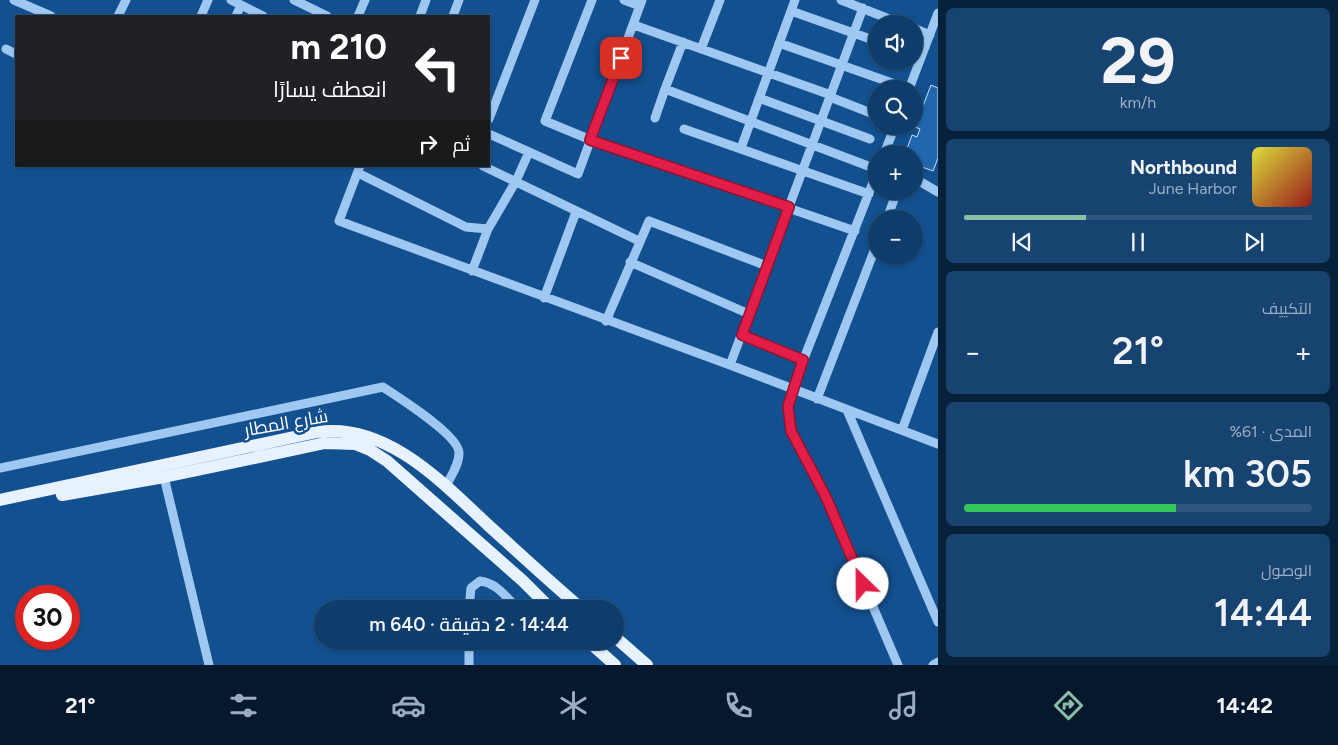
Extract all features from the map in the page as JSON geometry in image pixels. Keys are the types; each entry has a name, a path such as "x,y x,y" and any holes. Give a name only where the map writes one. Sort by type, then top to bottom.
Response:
{"main road":[{"name":"شارع المطار","path":"0,500 317,432 337,430 361,434 397,450 446,486 572,600"},
{"name":"شارع المطار","path":"0,506 164,477 325,443 355,444 370,450 387,461 523,581 541,600"},
{"path":"523,581 534,566"},
{"path":"624,645 647,665"},
{"path":"598,650 615,665"}],"street":[{"path":"14,0 49,15"},
{"path":"118,15 126,0"},
{"path":"201,15 208,0"},
{"path":"231,0 261,15"},
{"path":"294,0 325,15"},
{"path":"358,15 365,0"},
{"path":"420,15 426,0"},
{"path":"453,15 459,0"},
{"path":"490,116 535,0"},
{"path":"592,0 545,121 590,140 855,231"},
{"path":"490,134 578,174 641,3 624,0"},
{"path":"741,148 795,0"},
{"path":"841,0 880,15"},
{"path":"701,49 717,1"},
{"path":"236,15 241,5"},
{"path":"730,365 863,8"},
{"path":"791,10 868,38"},
{"path":"923,47 930,35 938,13"},
{"path":"634,25 768,73 868,112"},
{"path":"923,32 930,35"},
{"path":"655,118 682,42"},
{"path":"779,43 885,80"},
{"path":"6,49 15,54"},
{"path":"665,89 868,166"},
{"path":"759,98 870,139"},
{"path":"684,129 868,194"},
{"path":"472,271 488,229 516,181 529,152"},
{"path":"485,167 640,242"},
{"path":"488,229 466,227 359,169 339,221 938,444"},
{"path":"923,183 938,192"},
{"path":"868,197 803,360 788,406 791,431 826,497 898,665"},
{"path":"544,298 576,212"},
{"path":"606,321 649,222 767,266"},
{"path":"630,262 749,314"},
{"path":"817,398 869,265"},
{"path":"902,430 935,352 938,332"},
{"path":"742,335 803,360"},
{"path":"0,468 384,387 436,425 456,443 460,452 446,486"},
{"path":"847,410 938,622"},
{"path":"164,477 209,665"},
{"path":"470,600 471,588 480,581 490,582 509,600"},
{"path":"469,650 469,665"},
{"path":"933,665 938,662"}],"building":[{"path":"931,85 938,88 938,158 933,171 923,167 923,145 908,145 912,135 917,137 918,135 923,135 923,106"}],"route":[{"path":"621,58 590,140 789,207 742,335 803,360 792,389 788,406 788,420 791,431 826,497 863,584"}]}
